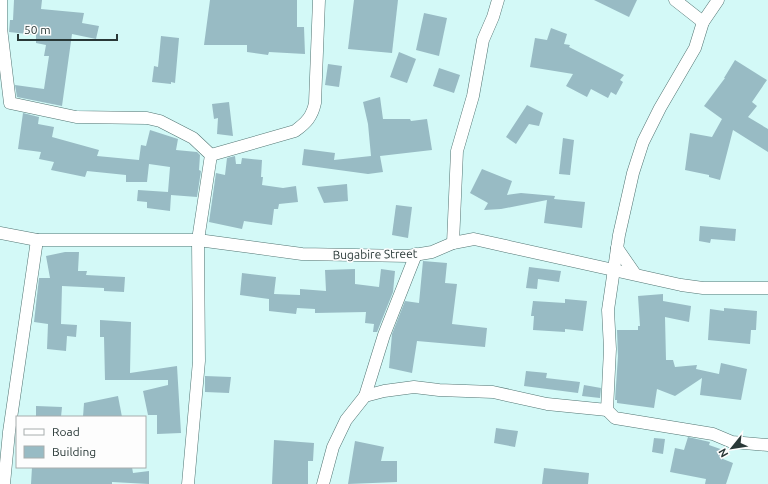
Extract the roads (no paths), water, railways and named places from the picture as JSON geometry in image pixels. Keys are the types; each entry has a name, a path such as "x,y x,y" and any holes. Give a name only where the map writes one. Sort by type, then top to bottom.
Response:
{"street":[{"path":"1,0 5,104 76,117 148,118 160,121 193,138 211,155"},
{"path":"211,155 295,131 305,124 312,115 315,103 320,0"},
{"path":"453,243 457,151 473,96 483,40 494,17 498,0"},
{"path":"675,0 702,22"},
{"path":"607,410 610,349 608,310 617,248 633,173 643,142 660,108 695,48 702,22 718,0"},
{"path":"188,484 199,361 198,240 211,155"},
{"name":"Bugabire Street","path":"0,232 37,240 198,240 302,254 408,256 432,252 453,243 474,240 703,288 768,288"},
{"path":"4,484 9,432 37,240"},
{"path":"617,248 635,274"},
{"path":"323,484 333,447 346,420 365,396 384,335 416,254"},
{"path":"365,396 384,391 414,387 439,390 493,392 547,404 607,410 615,418 713,434 732,442 768,445"}]}
